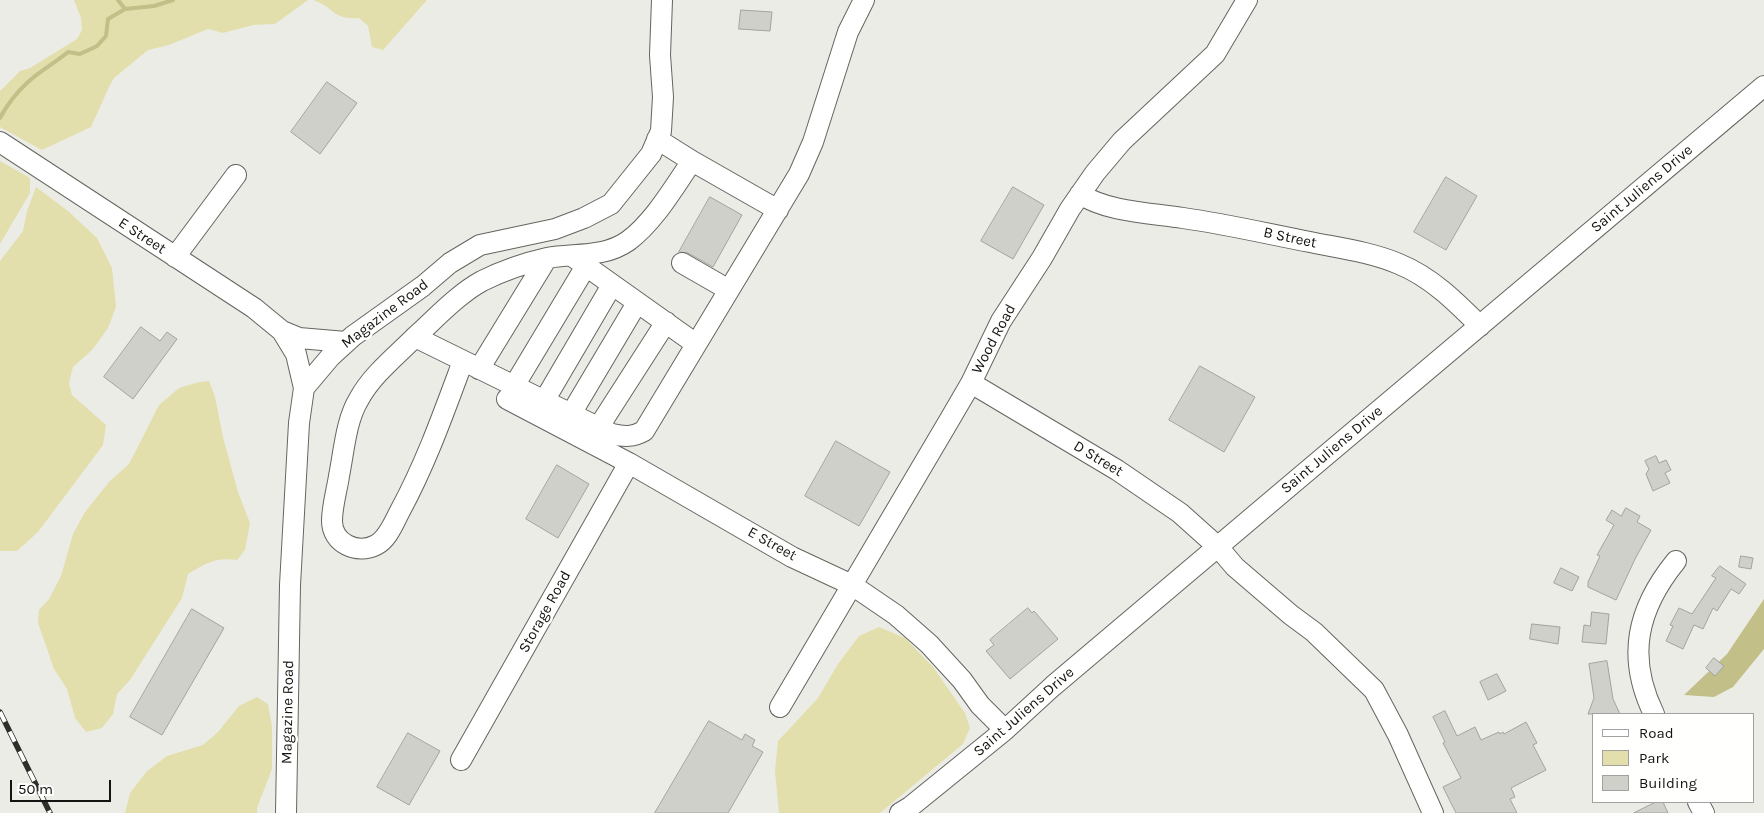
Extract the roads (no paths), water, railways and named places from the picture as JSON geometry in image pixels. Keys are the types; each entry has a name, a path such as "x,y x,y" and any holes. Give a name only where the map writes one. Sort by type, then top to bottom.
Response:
{"street":[{"name":"Magazine Road","path":"286,813 290,585 299,424 304,388 331,356 346,342 423,286 450,263 480,245 555,229 584,218 611,204 651,154 661,131 663,97 660,55 662,0"},
{"path":"415,337 471,365 510,393 544,401 612,434 625,437 636,436 644,430 799,174 813,142 848,32 864,0"},
{"name":"Wood Road","path":"780,707 971,383 1001,322 1080,194 1122,141 1215,54 1247,0"},
{"name":"Saint Juliens Drive","path":"900,813 924,796 1005,730 1053,686 1764,86"},
{"path":"657,139 778,210"},
{"name":"E Street","path":"0,142 254,308 282,331 299,338 346,342"},
{"path":"547,258 471,365 438,428 416,482 389,531 377,545 366,548 351,548 341,543 332,522 350,420 358,400 368,384 415,337 455,301 481,282 512,268 547,258 579,261 606,252 629,240 662,204 692,161"},
{"path":"175,257 236,175"},
{"name":"B Street","path":"1080,194 1091,201 1112,207 1223,224 1355,251 1398,264 1426,278 1445,292 1480,326"},
{"path":"579,261 696,344"},
{"path":"510,393 579,261"},
{"path":"682,263 729,290"},
{"path":"544,401 612,285"},
{"path":"571,414 637,303"},
{"path":"598,428 666,322"},
{"name":"E Street","path":"282,331 296,354 304,388"},
{"name":"D Street","path":"971,383 1117,470 1180,513 1218,547 1235,567 1314,632 1374,690 1398,735 1433,813"},
{"name":"E Street","path":"510,393 792,557 852,584 896,615 930,644 962,680 980,705 1005,730"},
{"name":"Storage Road","path":"462,760 629,463"},
{"path":"1654,713 1643,685 1640,667 1638,648 1641,623 1662,578 1676,561"}],"waterway":[{"path":"118,0 125,9"},
{"path":"0,118 15,95 36,75 68,52 80,54 97,46 106,36 108,19 125,9 154,6 173,0"}],"railway":[{"path":"0,712 50,813"}]}
